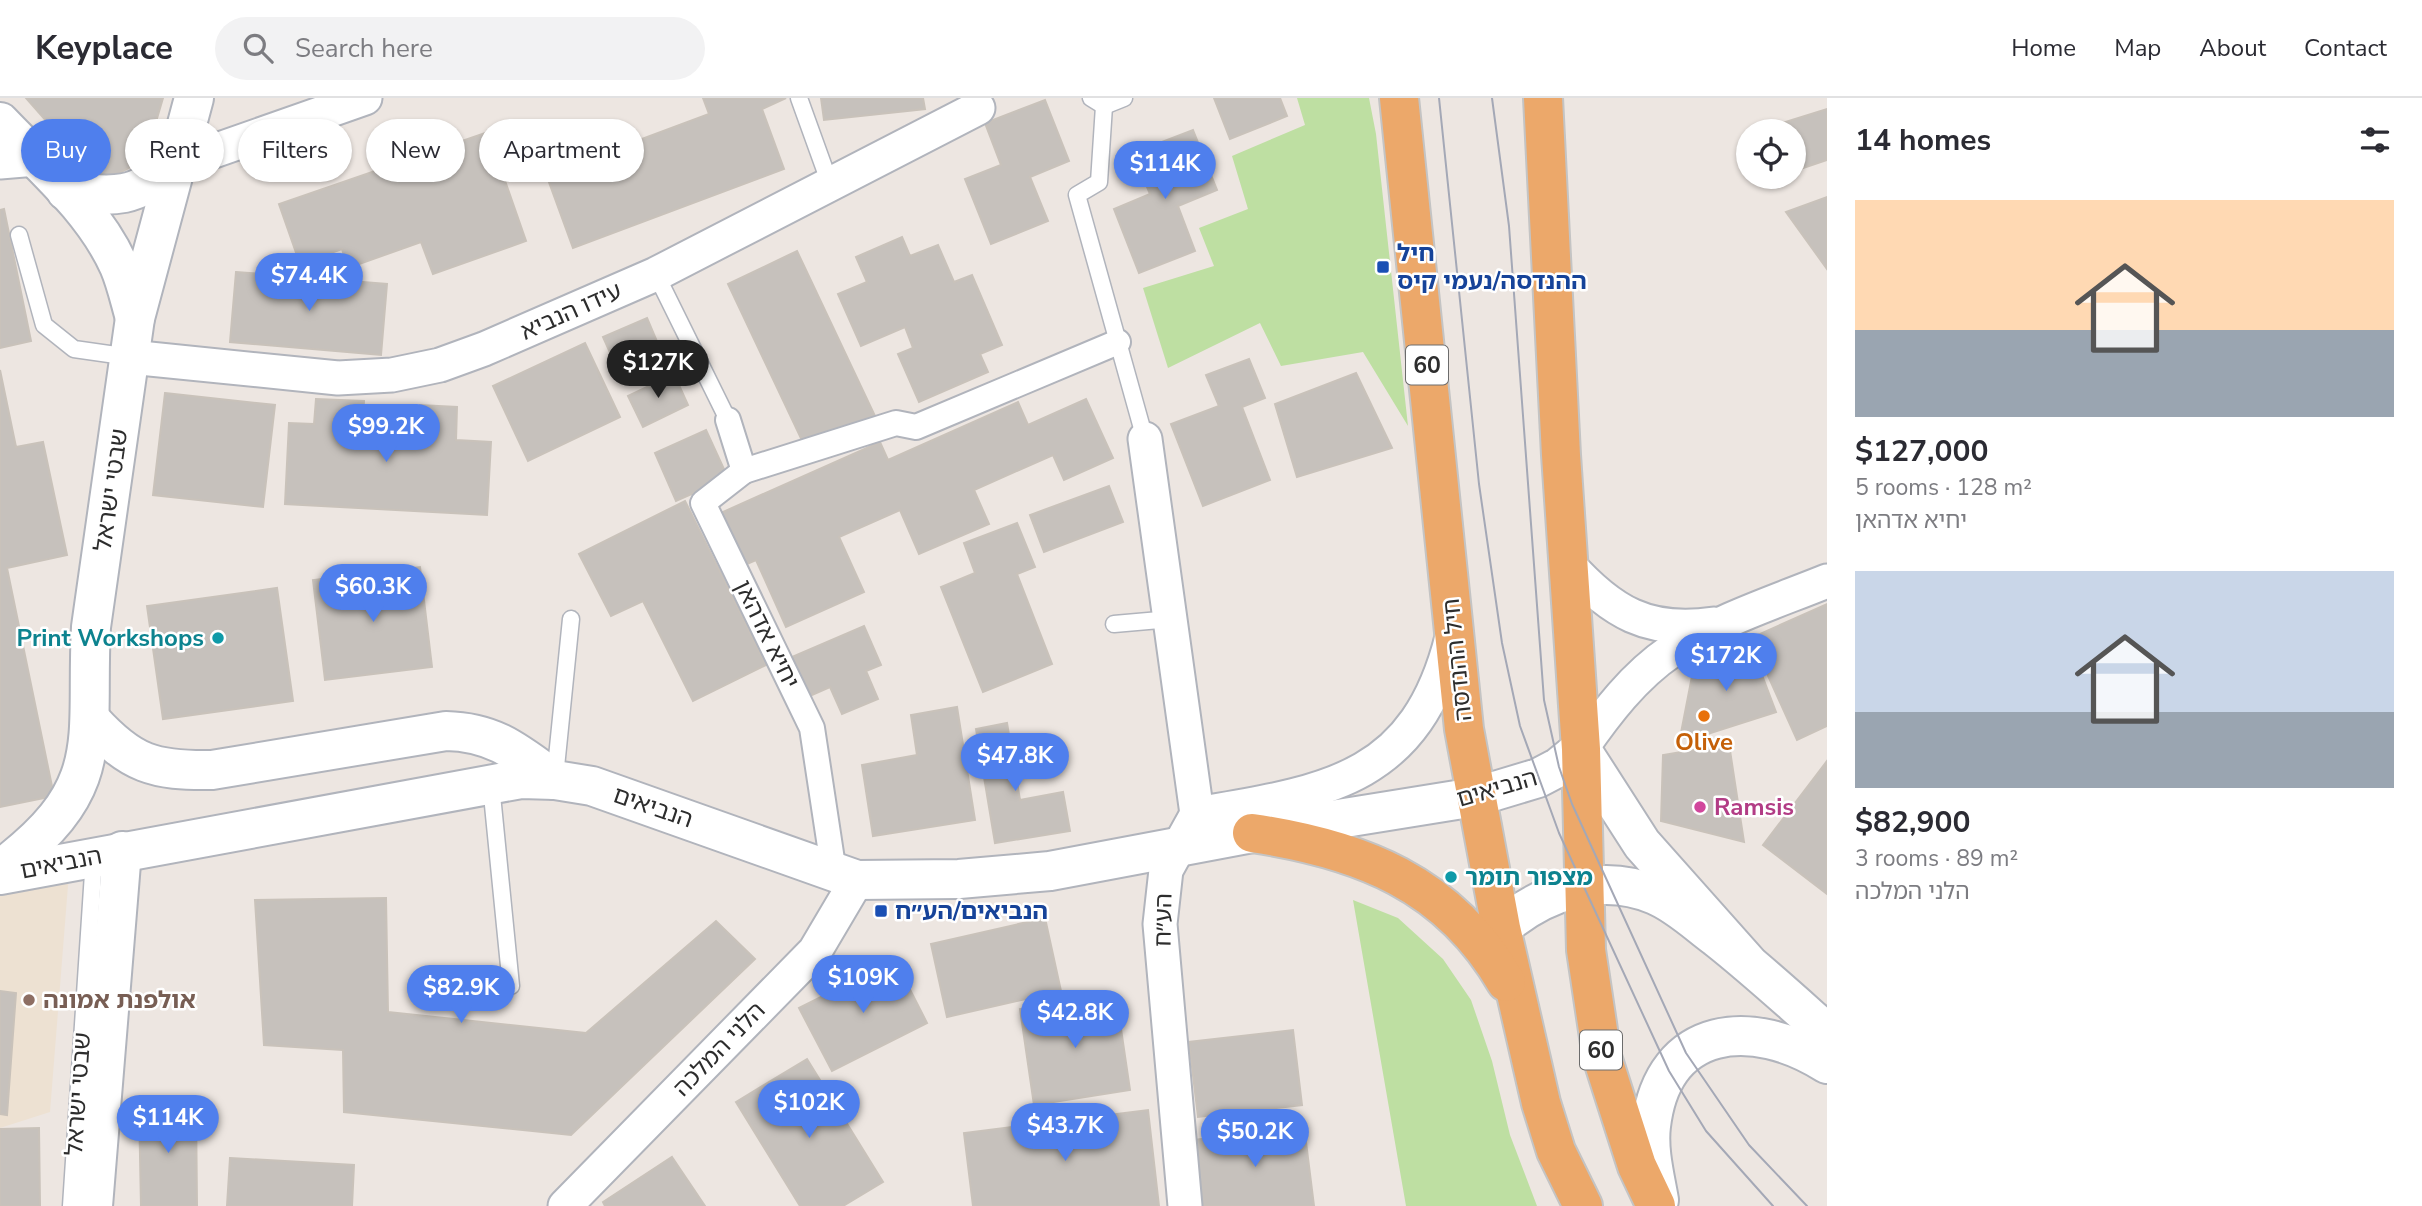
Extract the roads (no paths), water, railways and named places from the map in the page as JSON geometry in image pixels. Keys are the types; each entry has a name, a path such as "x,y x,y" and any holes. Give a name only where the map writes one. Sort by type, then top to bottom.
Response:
{"highway":[{"name":"חיל ההנדסה","path":"1399,98 1453,631 1475,797 1541,1103 1556,1150 1582,1202"},
{"name":"60","path":"1544,98 1568,564 1581,749 1586,950 1602,1057 1633,1155 1658,1206"},
{"path":"1252,833 1311,842 1358,858 1410,883 1449,911 1480,943 1519,1006"}],"street":[{"name":"שבטי ישראל","path":"188,119 194,98"},
{"path":"224,147 365,98"},
{"name":"עידו הנביא","path":"130,357 338,378 392,375 440,365 484,349 656,274 985,103"},
{"path":"0,122 18,160 66,191 108,246 120,268 135,318"},
{"path":"66,191 96,195 124,194 155,182"},
{"name":"שבטי ישראל","path":"4,866 40,839 74,794 85,764 92,721 89,679 92,627 135,318 170,182"},
{"path":"728,420 744,471 896,423 916,427 1118,342"},
{"path":"1145,439 1171,619 1188,830"},
{"name":"יחיא אדהאן","path":"744,471 703,503 812,728 846,876"},
{"path":"1568,564 1604,600 1634,618 1658,626 1690,628 1723,623"},
{"path":"1747,962 1642,844 1581,749 1631,685 1670,652 1723,623 1827,581"},
{"name":"הנביאים","path":"4,866 108,853 521,779 555,780 592,786 846,876 959,879 1050,871 1318,791 1380,758 1414,726 1434,693 1453,631"},
{"path":"92,721 136,761 177,771 212,770 446,731 470,732 495,739 555,780"},
{"name":"הנביאים","path":"1188,830 1252,833 1475,797 1521,785 1548,773 1581,749"},
{"name":"הע״ח","path":"1185,1206 1160,924 1166,870 1188,830"},
{"name":"שבטי ישראל","path":"93,1206 108,853"},
{"name":"הלני המלכה","path":"570,1204 815,951 846,876"},
{"path":"1502,928 1536,902 1583,886 1608,884 1658,895 1747,962 1827,1033"},
{"path":"1658,1206 1650,1127 1660,1086 1686,1053 1716,1038 1750,1034 1787,1044 1827,1064"}],"lane":[{"path":"799,98 830,184"},
{"path":"1124,98 1097,102 1099,182 1077,195 1145,439"},
{"path":"19,235 44,325 74,349 130,357"},
{"path":"656,274 728,420"},
{"path":"555,780 571,619"},
{"path":"1114,624 1171,619"},
{"path":"491,785 511,986"},
{"name":"שבטי ישראל","path":"71,1206 108,853"}],"tram line":[{"path":"1439,98 1479,484 1502,643 1520,726 1559,833 1669,1071 1706,1131 1773,1206"},
{"path":"1492,98 1509,226 1544,700 1559,767 1572,804 1686,1053 1749,1145 1807,1206"}],"place":[{"name":"חיל ההנדסה/נעמי קיס","path":"1383,267"},
{"name":"Print Workshops","path":"218,638"},
{"name":"Olive","path":"1704,716"},
{"name":"Ramsis","path":"1700,807"},
{"name":"מצפור תומר","path":"1451,877"},
{"name":"הנביאים/הע״ח","path":"881,911"},
{"name":"אולפנת אמונה","path":"29,1000"}]}
